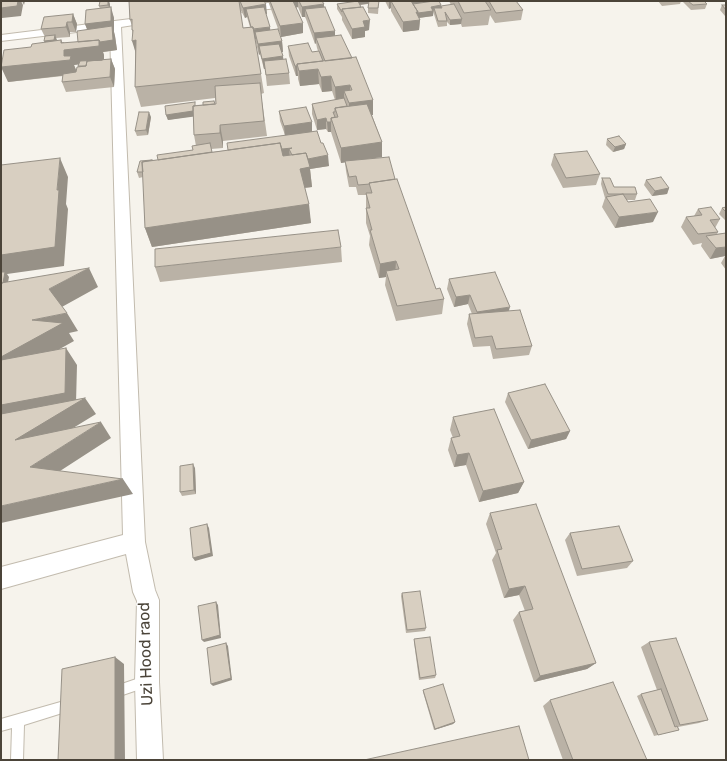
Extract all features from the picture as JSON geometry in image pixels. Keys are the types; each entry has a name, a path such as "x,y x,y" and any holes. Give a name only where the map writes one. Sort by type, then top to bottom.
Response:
{"street":[{"path":"234,10 312,1"},
{"path":"1,38 163,18"},
{"name":"Uzi Hood raod","path":"116,24 134,542 144,592 148,600 147,682 150,760"},
{"path":"1,578 134,542"}],"lane":[{"path":"102,696 147,682"},
{"path":"1,725 79,702"},
{"path":"17,760 18,720"}],"building":[{"path":"1,1 18,1 17,6 1,8"},
{"path":"100,1 108,1 108,5 99,6"},
{"path":"129,1 239,1 243,28 253,27 261,74 135,87 136,40 132,41 133,30 132,19 130,20"},
{"path":"240,1 264,1 266,4 243,8"},
{"path":"270,1 293,1 303,23 280,26"},
{"path":"299,1 322,1 324,4 302,7"},
{"path":"358,1 361,7 342,9 342,12 337,4"},
{"path":"369,1 379,1 378,8 368,8"},
{"path":"391,1 411,1 418,12 416,12 420,20 403,22"},
{"path":"439,1 441,5 431,7 433,11 418,13 413,4"},
{"path":"458,1 485,1 491,10 464,13"},
{"path":"489,1 516,1 523,10 496,13"},
{"path":"688,1 704,1 707,4 693,5"},
{"path":"454,4 462,19 450,20 445,12 447,21 438,21 434,8 442,8 441,6"},
{"path":"111,7 111,21 85,24 86,10"},
{"path":"264,7 270,27 253,29 253,27 251,27 246,9"},
{"path":"325,7 335,31 314,33 305,9"},
{"path":"363,7 370,20 363,21 365,27 352,29 342,9"},
{"path":"73,14 72,22 67,22 66,27 41,29 44,17"},
{"path":"112,26 113,40 100,42 99,40 78,42 77,31"},
{"path":"278,29 282,41 258,44 255,32"},
{"path":"55,35 54,40 44,41 45,36"},
{"path":"341,35 352,58 325,61 316,38"},
{"path":"61,40 61,43 99,40 99,46 64,50 64,56 71,56 70,60 1,67 4,50 31,47 32,44"},
{"path":"308,43 312,52 319,51 323,61 297,64 297,66 295,66 288,46"},
{"path":"279,44 283,56 262,59 259,46"},
{"path":"356,57 373,100 349,103 344,91 352,90 350,85 335,87 331,76 321,77 318,69 299,71 297,64"},
{"path":"111,59 110,77 62,82 63,74 76,72 77,67 86,66 87,61"},
{"path":"286,59 289,73 266,75 264,61"},
{"path":"102,60 87,61 86,66 78,66 80,61"},
{"path":"260,83 264,121 220,125 220,133 194,135 193,106 216,104 215,86"},
{"path":"344,98 347,106 335,108 335,112 333,112 335,117 331,118 331,122 327,122 326,118 317,120 312,104"},
{"path":"214,101 215,104 203,105 203,102"},
{"path":"195,102 193,111 166,115 165,106"},
{"path":"367,104 382,142 341,148 331,118 338,117 335,108"},
{"path":"306,107 312,122 284,126 279,111"},
{"path":"139,112 149,112 146,130 135,131"},
{"path":"317,131 321,143 323,143 328,155 308,159 306,153 292,155 289,149 292,148 282,149 280,143 228,150 227,143"},
{"path":"619,136 626,144 615,147 607,139"},
{"path":"210,143 212,152 158,160 157,155 193,150 192,146"},
{"path":"280,143 283,156 306,153 310,167 300,169 309,204 145,228 142,162"},
{"path":"587,151 600,174 566,178 554,154"},
{"path":"389,157 395,179 358,185 356,176 349,177 345,161"},
{"path":"60,158 57,190 59,190 55,247 1,255 1,165"},
{"path":"152,160 142,162 143,172 137,172 140,161"},
{"path":"661,177 669,188 655,191 646,180"},
{"path":"602,178 610,178 614,187 635,187 637,194 608,194"},
{"path":"397,179 436,289 440,288 444,299 397,306 386,271 399,269 396,261 380,264 370,230 372,230 366,208 370,208 366,193 372,193 369,183"},
{"path":"623,194 628,202 650,199 658,212 619,217 606,197"},
{"path":"711,207 720,219 710,220 718,232 698,234 686,217 702,215 698,209"},
{"path":"338,230 341,247 155,267 155,249"},
{"path":"726,233 726,247 716,248 706,236"},
{"path":"89,268 49,289 67,313 32,320 63,323 1,357 1,283"},
{"path":"1,272 5,272 3,283 1,283"},
{"path":"495,272 510,307 477,312 470,295 456,297 449,279"},
{"path":"520,310 532,346 496,349 492,336 475,338 469,314"},
{"path":"66,348 65,393 1,405 1,360"},
{"path":"545,384 570,431 531,440 508,393"},
{"path":"85,398 15,440 101,422 30,467 123,479 1,506 1,414"},
{"path":"494,409 524,482 483,491 469,453 457,455 451,438 460,436 453,417"},
{"path":"193,464 194,490 180,492 180,466"},
{"path":"536,504 596,663 540,676 519,612 533,609 525,586 509,589 497,550 502,549 490,513"},
{"path":"207,524 211,553 193,558 190,528"},
{"path":"619,526 633,561 582,569 570,533"},
{"path":"420,591 426,628 407,630 402,593"},
{"path":"216,602 220,635 202,640 198,606"},
{"path":"430,637 436,675 420,678 414,639"},
{"path":"676,638 708,720 680,725 649,642"},
{"path":"226,643 231,678 211,684 207,648"},
{"path":"115,657 115,760 58,760 62,669"},
{"path":"613,682 647,760 573,760 550,700"},
{"path":"443,684 455,722 435,729 423,690"},
{"path":"661,689 675,727 677,726 679,730 658,735 641,694"},
{"path":"519,726 529,760 364,760"}]}
